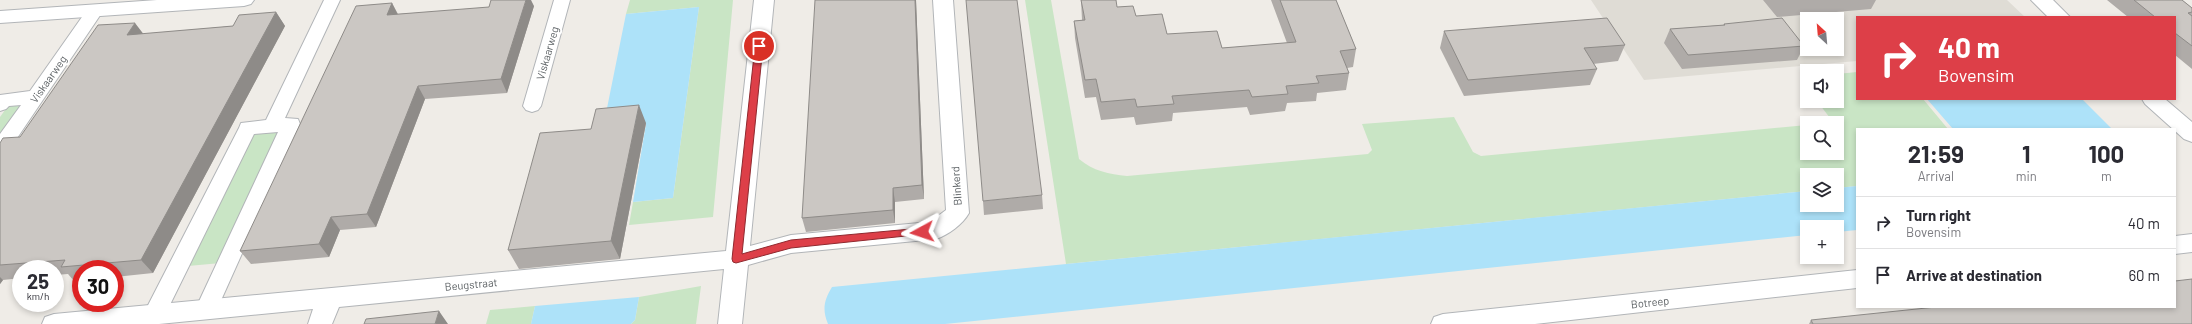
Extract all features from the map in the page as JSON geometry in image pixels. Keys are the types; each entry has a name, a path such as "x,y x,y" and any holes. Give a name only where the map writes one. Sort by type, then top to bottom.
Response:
{"street":[{"path":"0,17 244,0"},
{"path":"272,126 332,0"},
{"name":"Viskaarweg","path":"532,106 562,0"},
{"path":"730,324 764,0"},
{"name":"Blinkerd","path":"736,259 791,244 936,230 958,213 943,0"},
{"path":"2041,0 2059,16"},
{"name":"Viskaarweg","path":"1,148 95,11"},
{"path":"0,105 4,100 35,98"},
{"path":"2153,100 2192,134"},
{"path":"154,314 248,128 291,124 206,310"},
{"path":"2176,245 2192,243"},
{"name":"Beugstraat","path":"54,324 736,259"},
{"name":"Botreep","path":"1443,324 1531,319 1856,279"},
{"path":"320,324 330,298"}],"shaded area":[{"path":"1591,0 2007,0 2024,16 1856,16 1856,61 1823,64 1800,64 1800,66 1644,80"}],"green space":[{"path":"630,0 733,0 713,217 629,225 633,202 673,198 699,7 626,14"},
{"path":"1025,0 1051,0 1079,159 1096,169 1108,173 1127,176 1368,154 1372,150 1362,124 1454,117 1473,152 1481,156 1800,126 1800,160 1844,160 1844,116 1828,116 1822,108 1844,108 1844,73 1856,72 1856,100 1924,100 1947,128 1856,128 1856,186 1844,187 1844,168 1800,168 1800,192 1066,264"},
{"path":"26,102 0,140 0,117 10,103"},
{"path":"285,128 221,263 188,266 256,130"},
{"path":"701,286 696,324 631,324 635,320 639,297"},
{"path":"535,306 531,324 486,324 490,310"}],"water":[{"path":"699,7 673,198 633,202 646,124 603,128 626,14"},
{"path":"1928,100 2083,100 2111,128 1952,128"},
{"path":"1856,186 1856,230 1844,231 1844,220 1800,220 1800,236 945,324 828,324 825,314 825,305 827,296 832,287 1800,192 1800,212 1844,212 1844,187"},
{"path":"639,297 635,320 631,324 531,324 535,306"}],"building":[{"path":"491,0 526,0 501,79 418,86 367,214 331,217 319,244 240,251 356,6 392,3 387,15 489,7"},
{"path":"815,0 915,0 922,185 893,188 893,210 802,218"},
{"path":"966,0 1017,0 1042,195 983,201"},
{"path":"1081,0 1116,0 1117,7 1133,6 1136,16 1162,14 1167,34 1217,31 1222,48 1296,42 1280,0 1336,0 1356,49 1340,51 1349,73 1316,76 1319,83 1286,86 1288,94 1252,97 1249,90 1172,96 1174,104 1137,107 1135,99 1101,102 1096,79 1085,80 1074,21 1085,20"},
{"path":"2134,0 2182,0 2192,8 2192,12 2188,13 2192,16 2192,46 2176,34 2176,16 2154,16"},
{"path":"276,12 141,260 124,261 124,260 72,260 72,266 64,267 65,260 12,260 12,264 0,265 0,143 3,138 20,137 98,25 135,23 127,35 233,26 239,15"},
{"path":"1607,18 1625,45 1584,48 1597,69 1468,80 1444,31"},
{"path":"1782,18 1800,41 1800,46 1688,55 1670,29 1725,25 1724,24"},
{"path":"639,105 611,241 508,250 540,133 591,129 596,109"},
{"path":"2192,279 2192,324 1813,324 1811,320 1926,308 2176,308 2176,281"},
{"path":"439,311 435,324 364,324 366,319"}],"route":[{"path":"759,46 736,259 791,244 922,232"}]}
